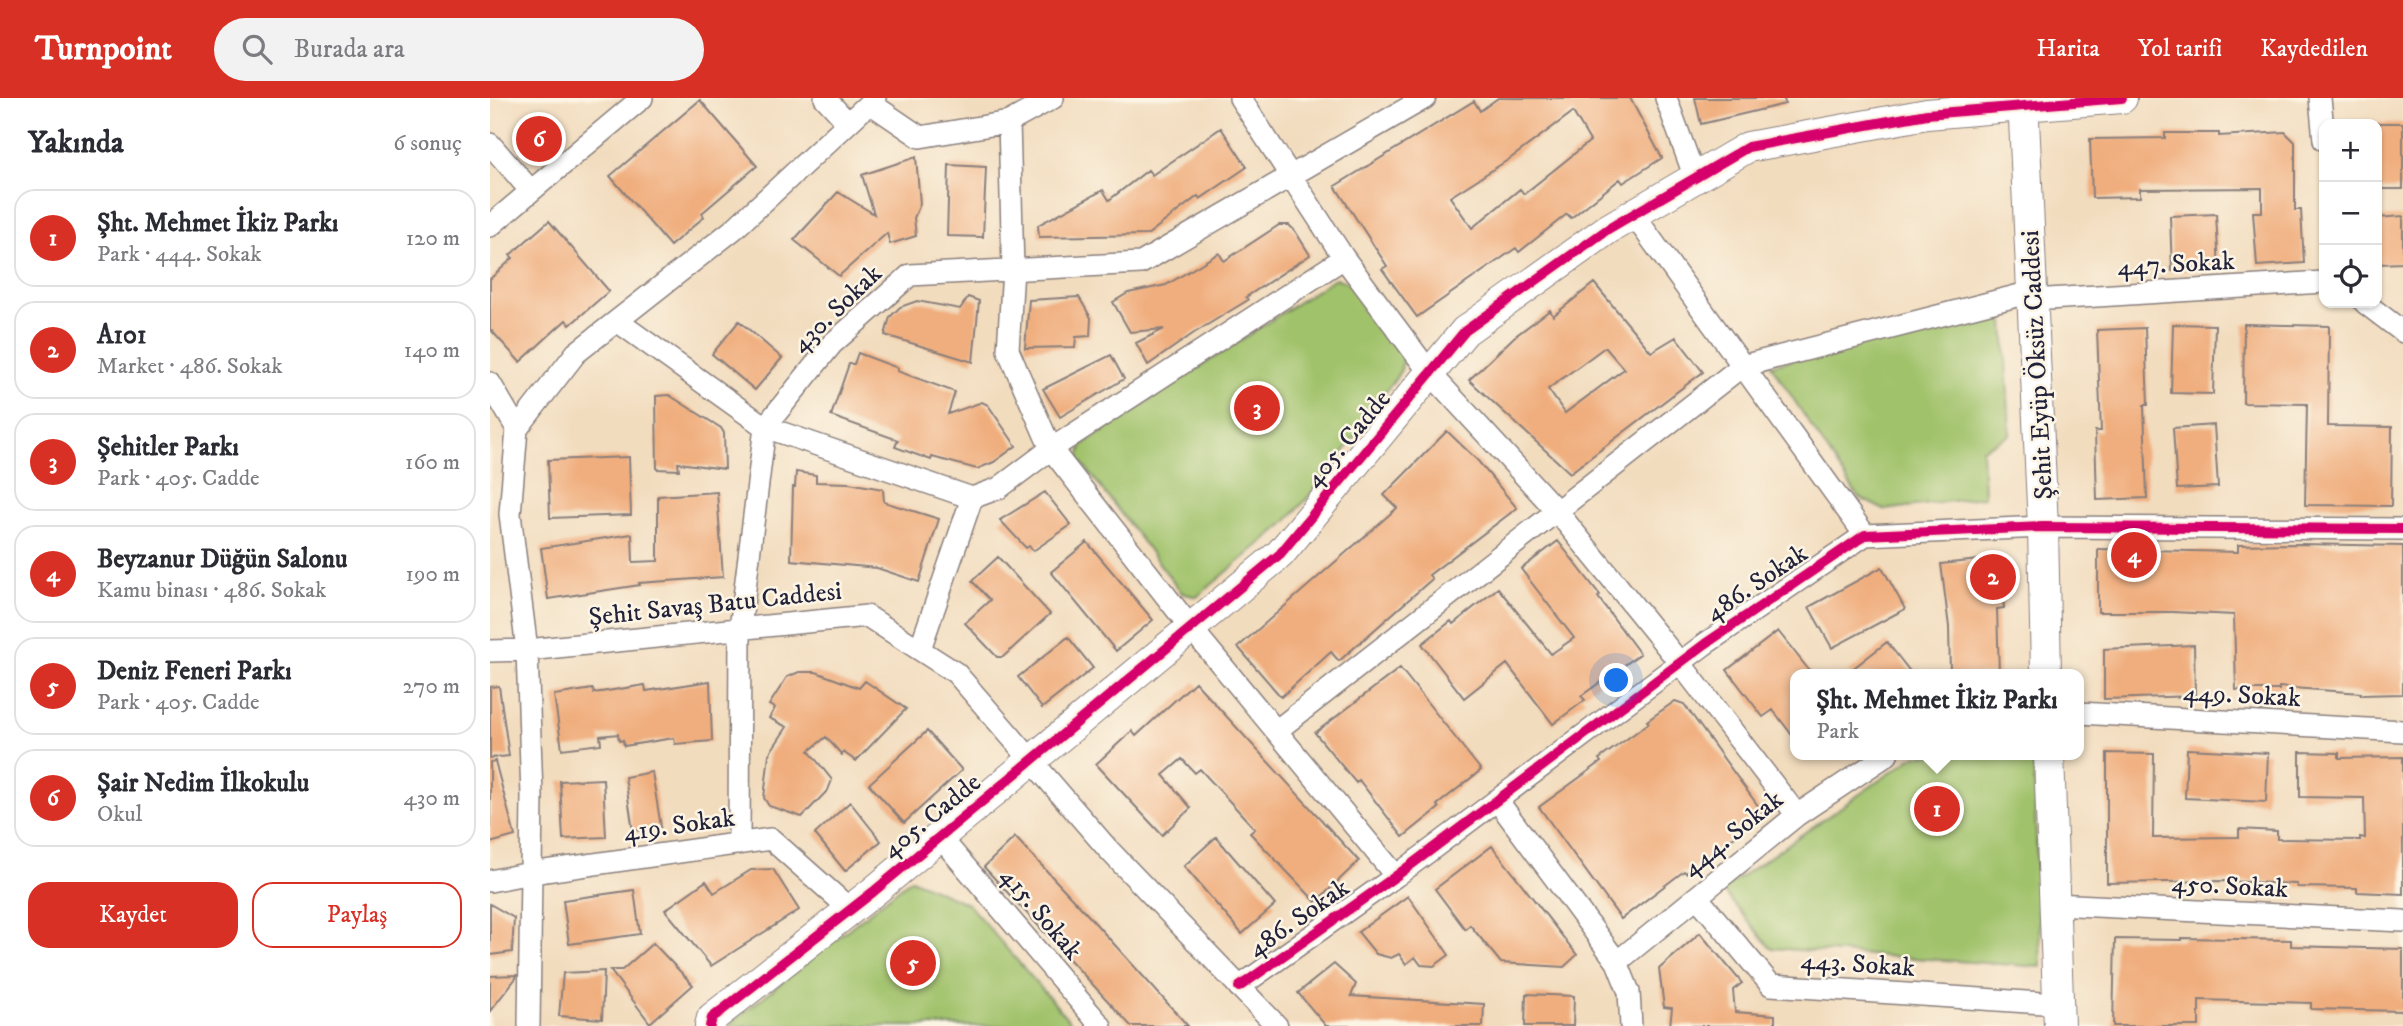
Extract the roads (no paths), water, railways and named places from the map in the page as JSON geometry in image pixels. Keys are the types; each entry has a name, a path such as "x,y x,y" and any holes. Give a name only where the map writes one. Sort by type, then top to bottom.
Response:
{"street":[{"path":"490,226 642,98"},
{"path":"825,98 848,123"},
{"path":"529,1026 532,796 527,650 500,516 517,429 576,352 734,229 873,100 920,137 1009,122 1052,98"},
{"path":"1240,98 1344,258 1430,373 1556,510 1680,663 1797,815"},
{"name":"430. Sokak","path":"765,427 832,344 910,275 1141,263 1424,98"},
{"path":"1666,98 1695,178"},
{"name":"405. Cadde","path":"710,1026 712,1018 851,910 1033,762 1280,554 1465,331 1608,229 1748,147 1927,114 2024,102 2122,98"},
{"path":"2320,98 2322,119"},
{"name":"Şehit Eyüp Öksüz Caddesi","path":"2024,102 2043,527 2046,669"},
{"path":"1009,122 1013,269 1008,350 1051,449 1191,628 1396,876"},
{"path":"490,144 531,191"},
{"path":"1633,214 1865,535 2043,527 2403,529"},
{"path":"617,321 765,427 972,498 999,488 1051,449 1344,258"},
{"name":"447. Sokak","path":"1742,366 2032,296 2319,282"},
{"path":"2372,308 2403,332"},
{"path":"1276,731 1742,366"},
{"path":"490,383 517,429"},
{"path":"739,844 740,629 765,427"},
{"path":"920,649 972,498"},
{"name":"486. Sokak","path":"1239,986 1396,876 1680,663 1865,535"},
{"name":"Şehit Savaş Batu Caddesi","path":"490,651 527,650 867,616 956,673 1107,848 1277,1026"},
{"name":"449. Sokak","path":"2084,713 2403,731"},
{"name":"444. Sokak","path":"1617,962 1797,815 1880,760"},
{"path":"2049,760 2058,1015"},
{"path":"1497,800 1617,962 1629,992 1631,1026"},
{"name":"415. Sokak","path":"940,837 1101,1026"},
{"name":"419. Sokak","path":"490,881 771,839 851,910"},
{"name":"443. Sokak","path":"1697,897 1771,985 2058,1015"},
{"name":"450. Sokak","path":"2054,904 2403,921"}],"place":[{"name":"Şair Nedim İlkokulu","path":"539,139"},
{"name":"Şehitler Parkı","path":"1257,408"},
{"name":"Beyzanur Düğün Salonu","path":"2134,555"},
{"name":"A101","path":"1993,577"},
{"name":"Şht. Mehmet İkiz Parkı","path":"1937,809"},
{"name":"Deniz Feneri Parkı","path":"913,963"}]}
